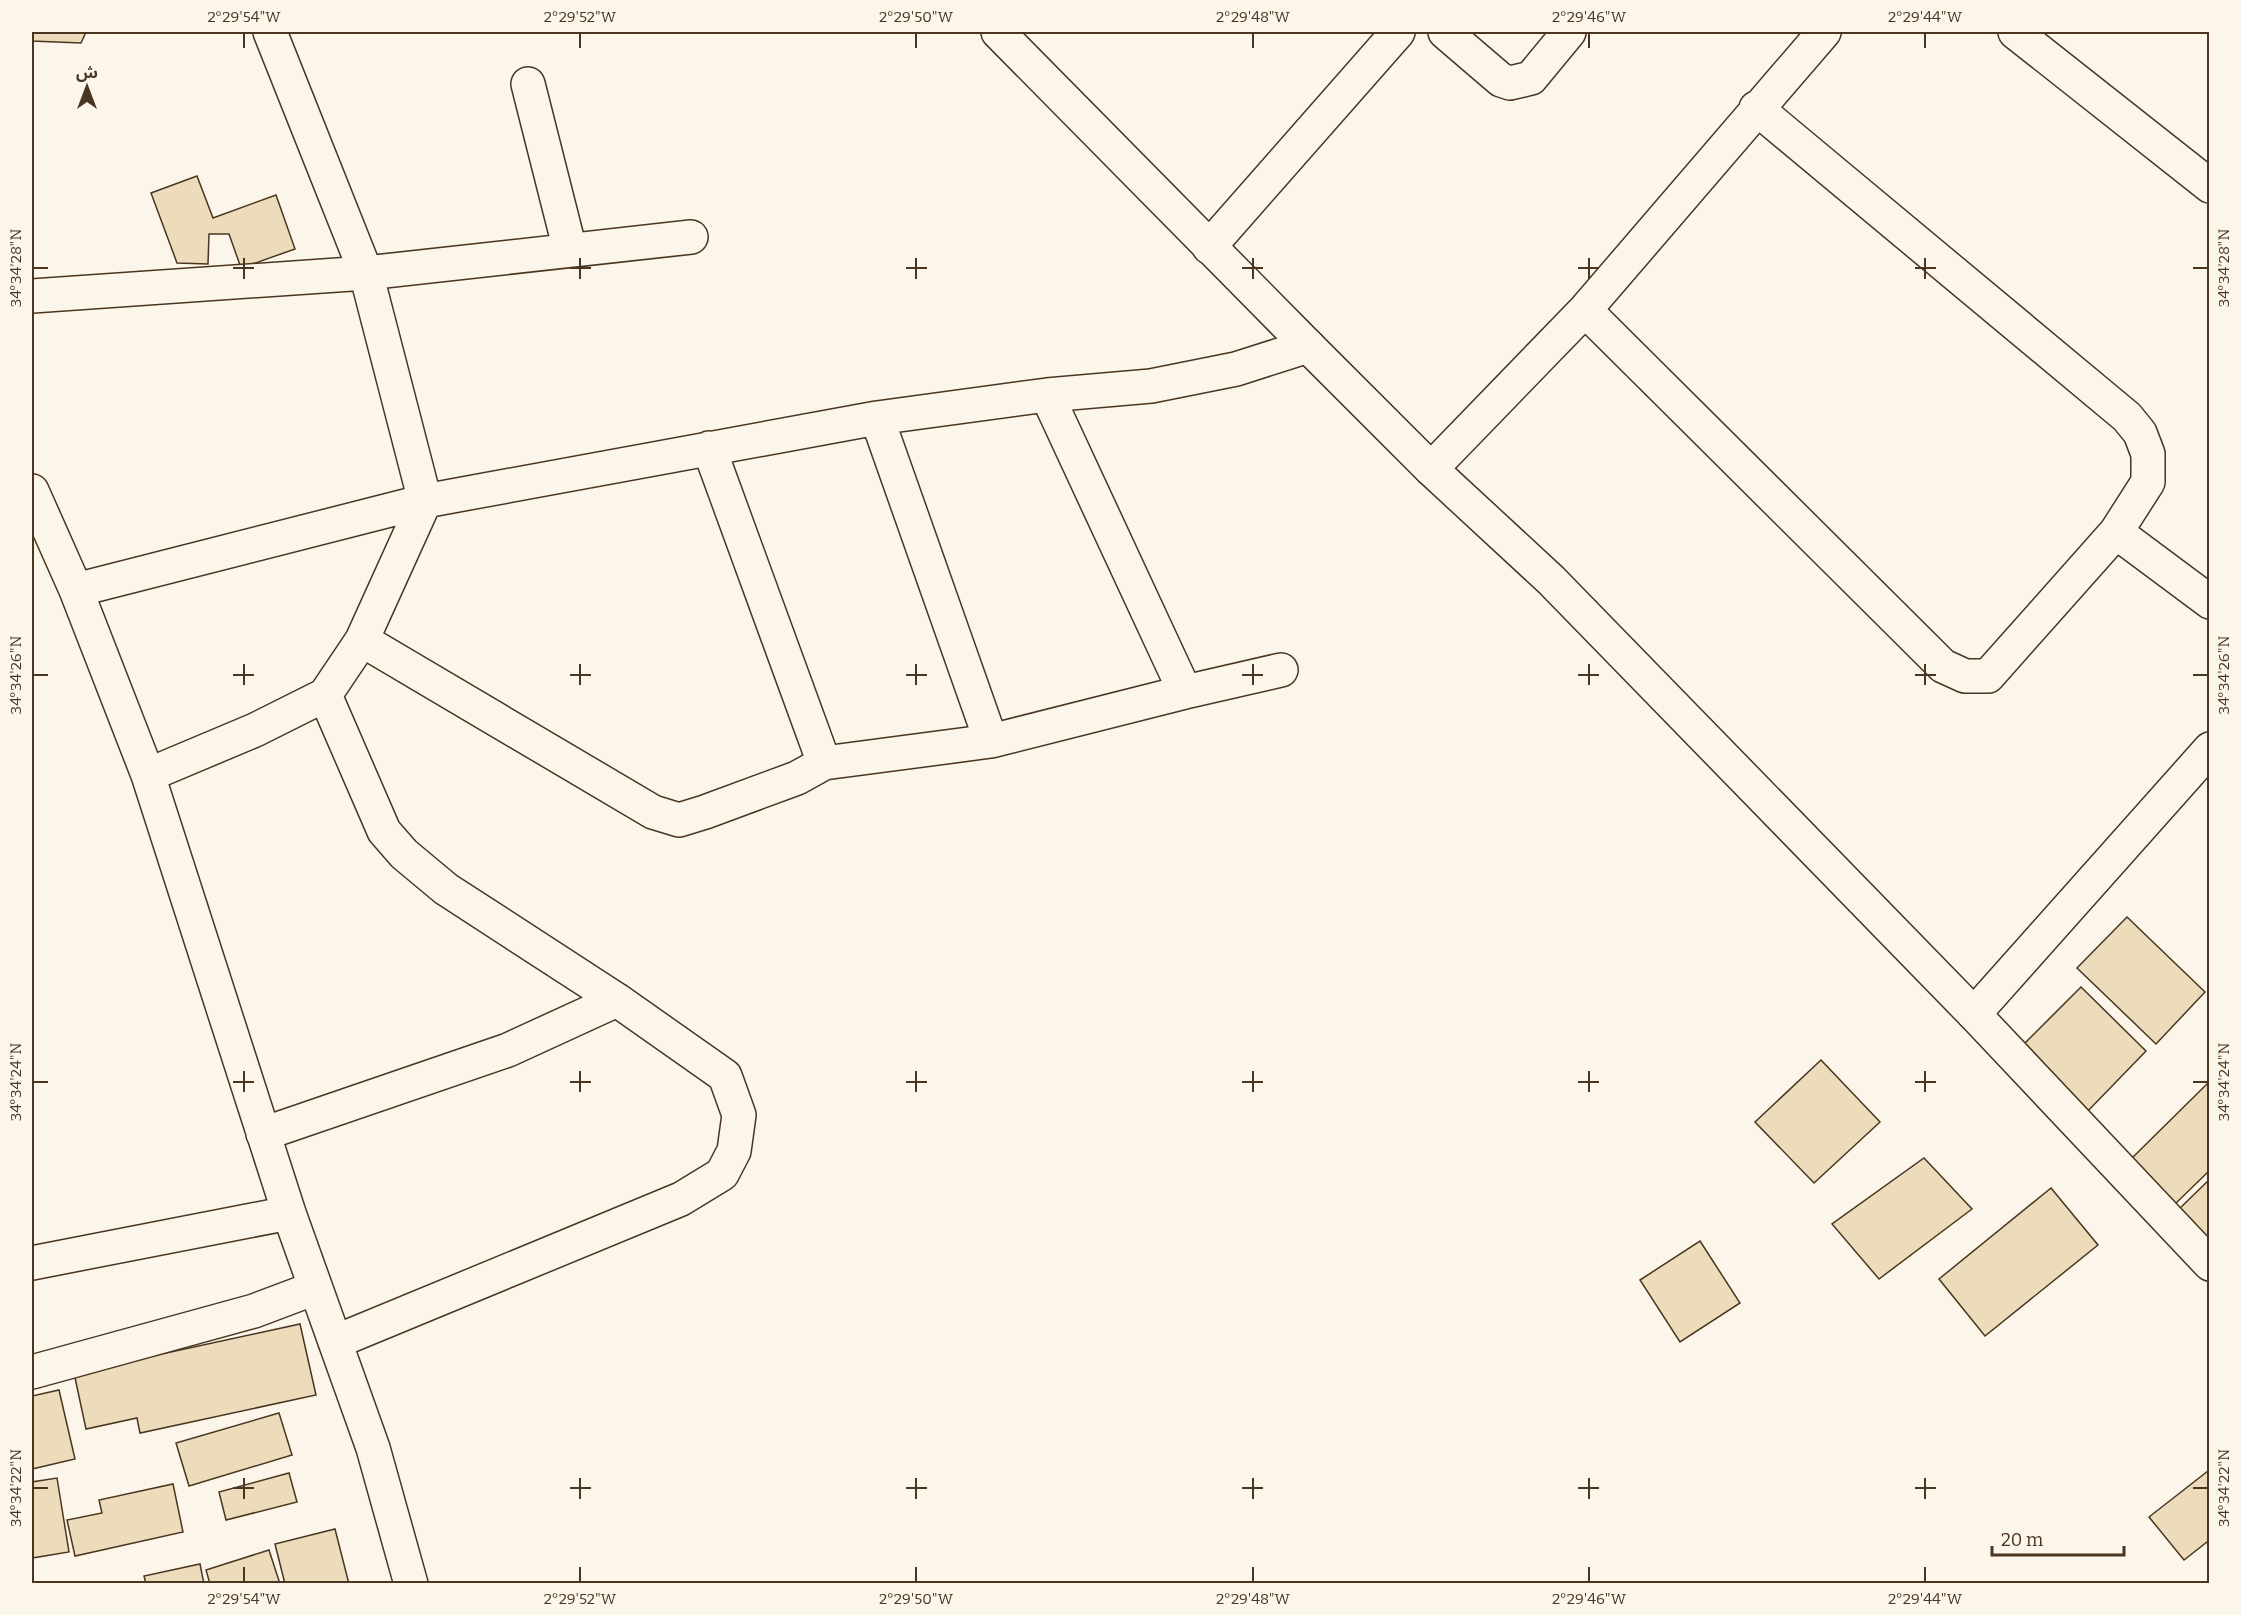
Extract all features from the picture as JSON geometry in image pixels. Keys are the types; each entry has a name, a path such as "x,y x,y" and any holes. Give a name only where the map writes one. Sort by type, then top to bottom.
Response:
{"street":[{"path":"148,775 255,730 324,695 362,640 425,501 366,273 270,32"},
{"path":"998,32 1431,468 1551,580 1974,1014 2210,1264"},
{"path":"1209,247 1398,32"},
{"path":"1445,32 1501,80 1510,83 1531,78 1569,32"},
{"path":"1431,468 1585,310 1756,108 1824,32"},
{"path":"2015,32 2210,186"},
{"path":"528,84 570,250"},
{"path":"1585,310 1943,666 1965,676 1988,676 2116,532 2148,482 2148,454 2140,433 2127,417 1756,108"},
{"path":"32,296 366,273 691,237"},
{"path":"76,590 425,501 877,418 1047,395 1151,386 1236,369 1308,346"},
{"path":"1047,395 1185,692"},
{"path":"877,418 991,741"},
{"path":"710,448 824,763"},
{"path":"32,491 76,590 148,775 289,1214 373,1448 411,1584"},
{"path":"2116,532 2210,602"},
{"path":"362,640 653,812 679,820 797,778 824,763 991,741 1281,670"},
{"path":"324,695 384,831 404,854 446,889 617,1000 725,1076 739,1115 734,1150 722,1174 681,1199 335,1342"},
{"path":"1974,1014 2210,749"},
{"path":"263,1134 508,1050 617,1000"},
{"path":"32,1263 289,1214"},
{"path":"32,1372 254,1311 315,1288"}],"building":[{"path":"32,32 86,32 81,43 32,41"},
{"path":"197,176 213,218 276,195 295,249 241,268 229,234 209,234 208,264 177,263 151,193"},
{"path":"2127,917 2205,992 2156,1044 2077,968"},
{"path":"2081,987 2146,1051 2084,1115 2018,1050"},
{"path":"1821,1060 1880,1122 1814,1183 1755,1122"},
{"path":"2208,1083 2210,1085 2210,1170 2174,1205 2130,1160"},
{"path":"1924,1158 1972,1209 1879,1279 1832,1224"},
{"path":"2210,1179 2210,1245 2177,1211"},
{"path":"2051,1188 2098,1245 1985,1336 1939,1279"},
{"path":"1700,1241 1740,1303 1680,1342 1640,1280"},
{"path":"300,1324 316,1395 140,1433 137,1418 86,1429 74,1373"},
{"path":"59,1390 75,1459 32,1469 32,1396"},
{"path":"279,1413 292,1455 189,1486 176,1443"},
{"path":"2208,1471 2210,1473 2210,1545 2207,1542 2184,1560 2149,1517"},
{"path":"289,1473 297,1502 226,1520 219,1492"},
{"path":"57,1478 69,1552 32,1558 32,1482"},
{"path":"173,1484 183,1532 75,1556 67,1520 102,1513 99,1500"},
{"path":"335,1529 349,1584 285,1584 275,1544"},
{"path":"269,1550 280,1584 210,1584 206,1570"},
{"path":"200,1564 204,1584 146,1584 144,1576"}]}
